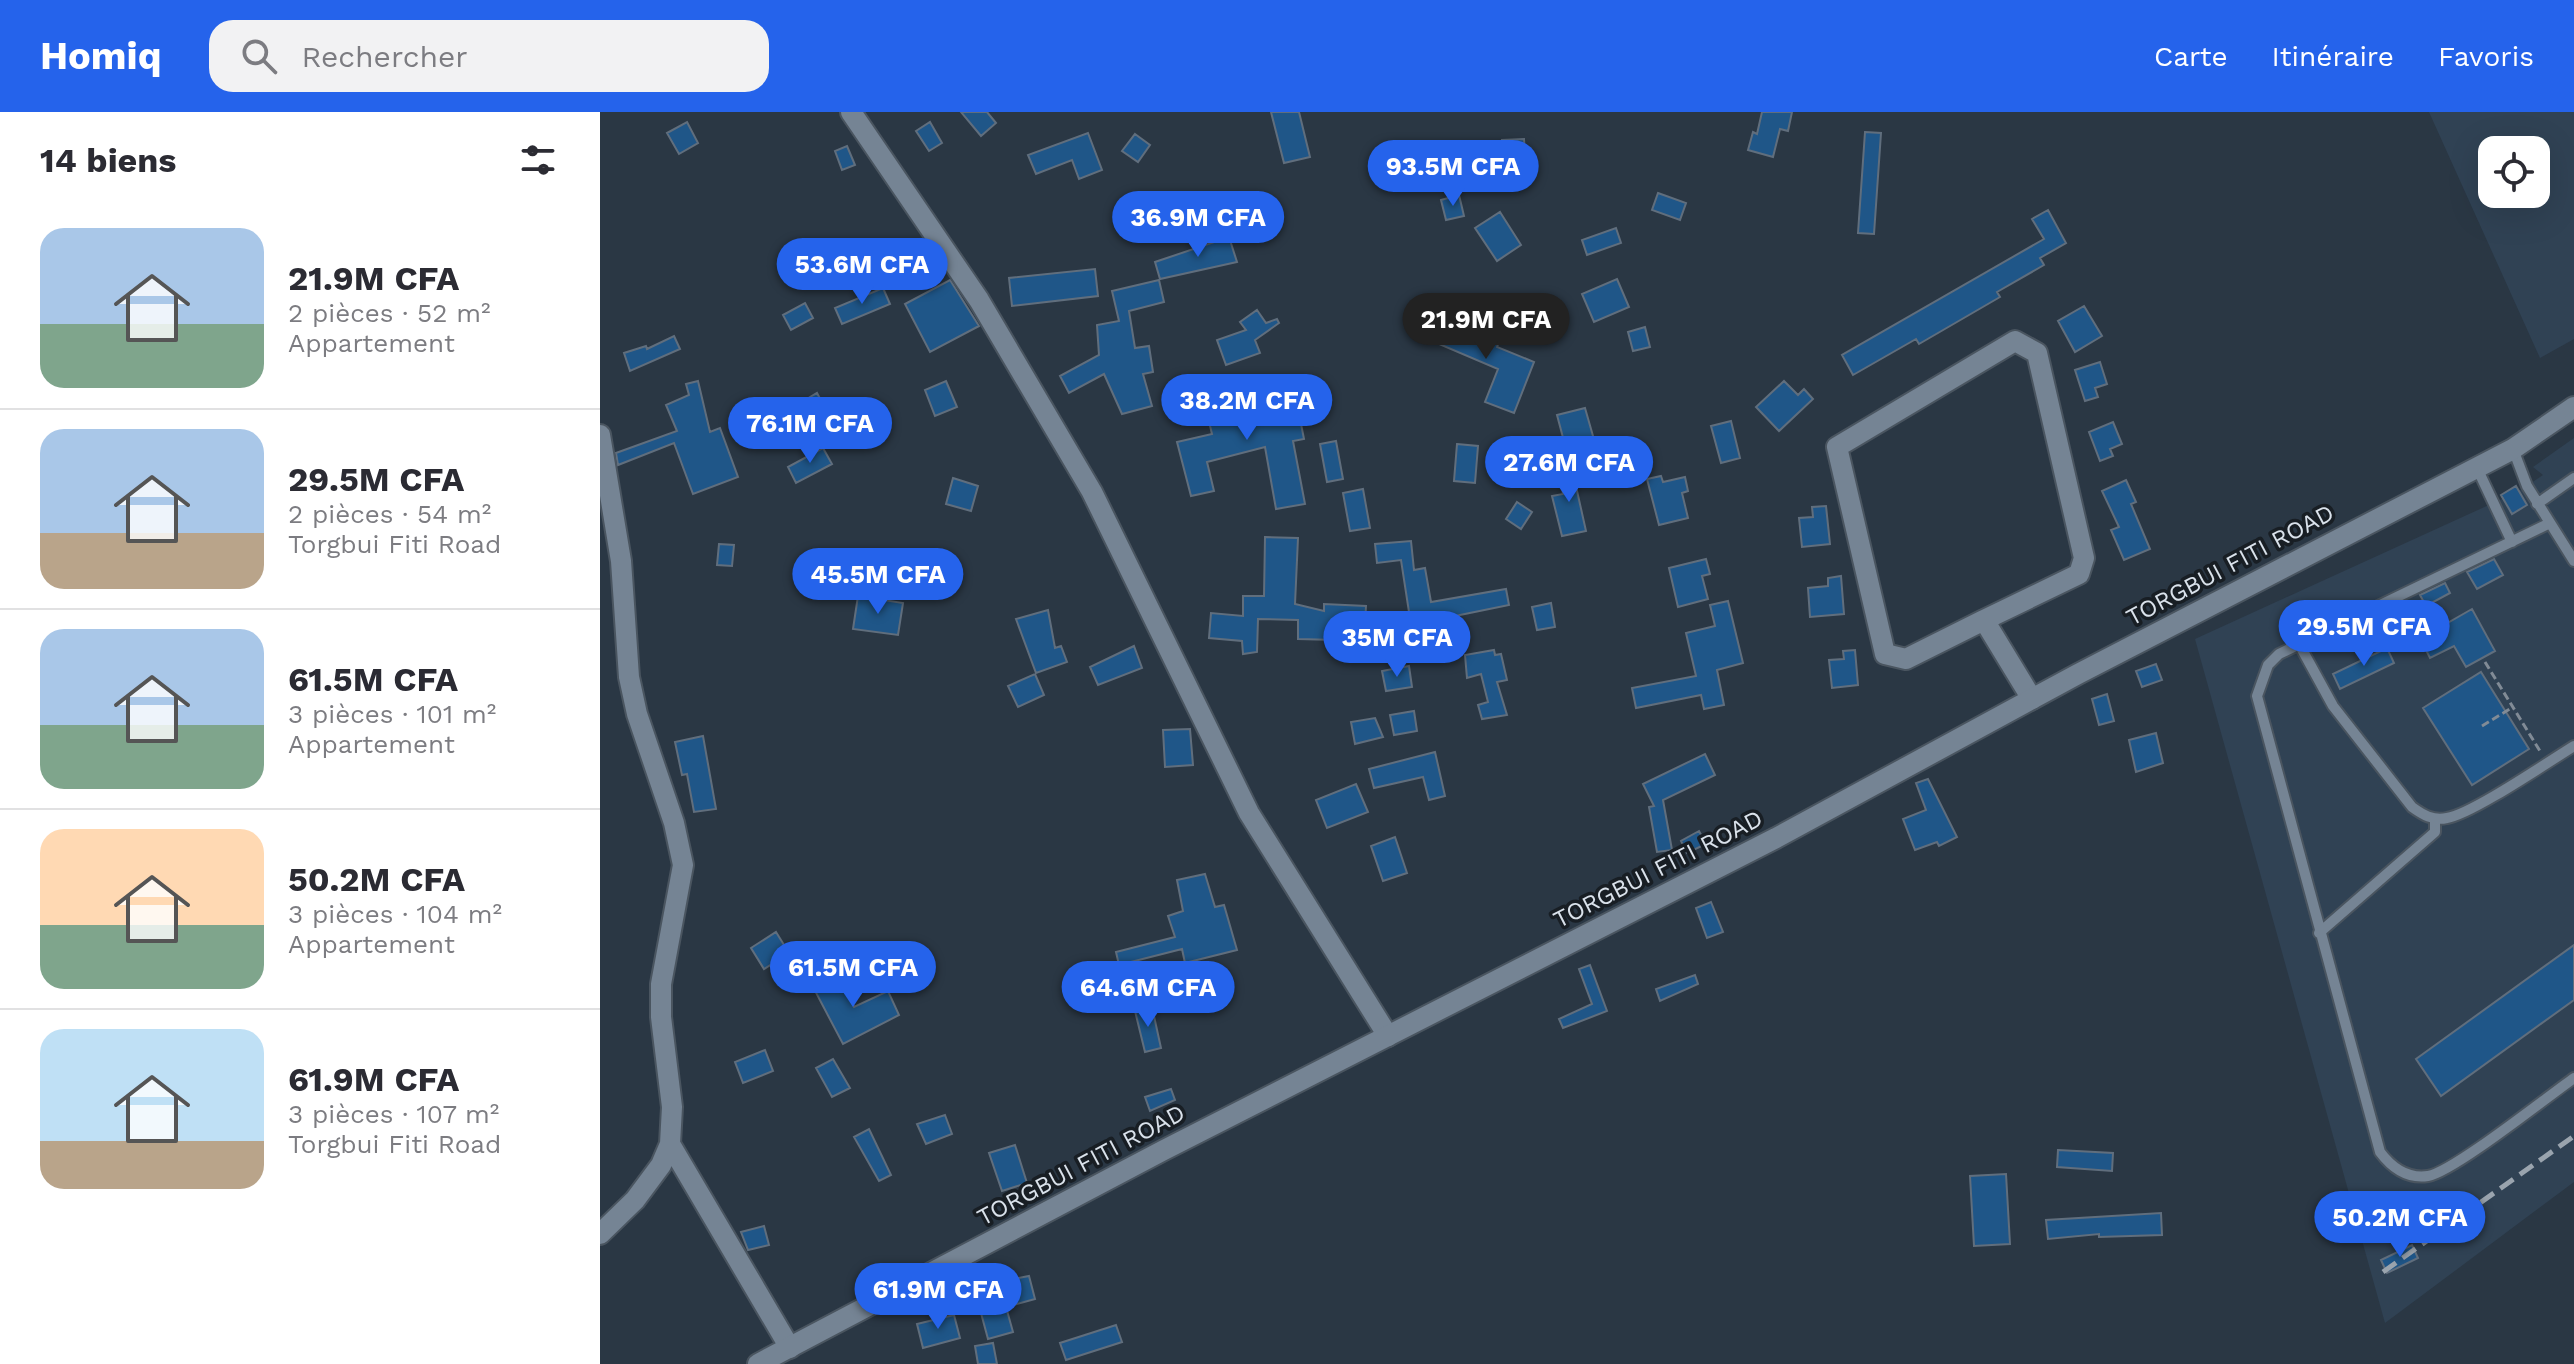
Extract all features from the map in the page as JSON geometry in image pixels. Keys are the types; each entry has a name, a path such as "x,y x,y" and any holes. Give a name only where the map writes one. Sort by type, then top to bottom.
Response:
{"street":[{"path":"851,112 979,300 1084,478 1249,813 1388,1036"},
{"path":"2015,341 2037,353 2084,558 2079,574 1984,620 1906,659 1885,654 1837,447 2015,341"},
{"name":"TORGBUI FITI ROAD","path":"758,1364 1776,838 2032,699 2513,449 2574,407"},
{"path":"600,435 621,561 629,677 637,714 674,823 683,865 681,891 661,984 661,1017 672,1107 670,1144 661,1165 635,1200 600,1234"},
{"path":"1984,620 2032,699"},
{"path":"670,1144 790,1348"}],"lane":[{"path":"2513,449 2537,504 2574,561"},
{"path":"2477,466 2491,504 2512,542"},
{"path":"2537,504 2574,478"},
{"path":"2548,524 2279,654 2268,665 2257,696 2380,1152 2400,1171 2413,1176 2441,1172 2574,1078"},
{"path":"2299,644 2333,706 2412,807 2435,819 2460,814 2574,746"},
{"path":"2319,933 2435,832 2435,819"}],"path":[{"path":"2485,662 2547,762"},
{"path":"2482,726 2513,707"}],"shaded area":[{"path":"2429,112 2574,112 2574,339 2540,358"},
{"path":"2574,438 2574,1182 2385,1323 2195,639 2502,499 2501,495 2516,486 2519,491 2543,475 2533,467"}],"building":[{"path":"961,112 987,112 996,123 981,136"},
{"path":"1271,112 1299,112 1310,157 1284,163"},
{"path":"1762,112 1792,112 1788,131 1780,129 1773,157 1748,150 1753,132 1757,134"},
{"path":"687,122 698,143 679,154 667,133"},
{"path":"930,122 942,143 929,151 916,131"},
{"path":"1865,132 1881,133 1874,234 1858,233"},
{"path":"1088,133 1102,170 1079,179 1072,160 1036,174 1028,155"},
{"path":"1135,134 1150,145 1138,162 1122,151"},
{"path":"1524,139 1525,155 1503,156 1502,140"},
{"path":"847,146 855,165 842,170 835,151"},
{"path":"1658,193 1686,203 1680,220 1652,210"},
{"path":"1459,195 1464,216 1446,220 1441,200"},
{"path":"2048,210 2066,243 2040,258 2044,265 1997,292 2000,297 1919,344 1916,339 1853,375 1842,355 2044,239 2032,219"},
{"path":"1500,212 1521,245 1497,261 1475,228"},
{"path":"1616,228 1621,243 1587,255 1582,240"},
{"path":"1229,237 1237,262 1160,279 1155,262"},
{"path":"1095,269 1098,296 1012,306 1009,278"},
{"path":"1617,279 1629,307 1594,322 1582,294"},
{"path":"950,280 979,326 930,352 905,304"},
{"path":"1159,280 1164,302 1129,311 1135,348 1149,346 1153,372 1143,374 1152,406 1122,414 1104,374 1069,393 1060,376 1099,355 1097,325 1119,321 1112,291"},
{"path":"883,288 890,304 842,324 835,308"},
{"path":"805,303 813,318 791,330 783,315"},
{"path":"2084,306 2102,336 2075,352 2058,321"},
{"path":"1257,310 1266,323 1277,319 1279,323 1255,340 1260,353 1226,365 1217,340 1246,330 1240,322"},
{"path":"1435,315 1499,342 1497,347 1534,362 1514,413 1485,402 1498,369 1425,338"},
{"path":"1645,327 1650,347 1633,351 1628,332"},
{"path":"674,336 680,349 630,371 624,353 646,346 647,349"},
{"path":"2100,362 2107,384 2095,388 2098,397 2085,401 2075,370"},
{"path":"698,381 710,432 720,428 738,477 693,494 674,443 618,465 616,453 677,431 666,405 689,395 686,384"},
{"path":"946,381 957,407 935,416 925,390"},
{"path":"1273,381 1284,422 1300,419 1304,439 1293,441 1305,504 1276,509 1265,447 1207,462 1214,491 1191,496 1177,442 1212,434 1204,401"},
{"path":"1784,381 1798,395 1804,389 1813,399 1779,431 1756,407"},
{"path":"817,393 839,434 823,443 800,403"},
{"path":"1585,408 1599,457 1570,464 1557,415"},
{"path":"1731,421 1740,458 1721,463 1711,426"},
{"path":"2113,422 2122,444 2110,449 2113,456 2100,461 2089,432"},
{"path":"1336,441 1343,479 1327,482 1320,444"},
{"path":"1457,444 1478,446 1475,483 1454,481"},
{"path":"823,448 832,464 796,483 788,467"},
{"path":"1637,453 1642,474 1624,478 1620,457"},
{"path":"1571,464 1586,531 1562,536 1552,496 1563,494 1559,466"},
{"path":"1661,476 1663,482 1685,477 1688,491 1682,493 1688,518 1659,525 1647,479"},
{"path":"953,478 978,486 971,511 946,504"},
{"path":"2126,480 2136,502 2131,504 2150,549 2124,560 2111,530 2119,527 2102,491"},
{"path":"2516,486 2527,505 2512,514 2501,495"},
{"path":"1363,489 1370,528 1350,531 1343,493"},
{"path":"1517,502 1532,512 1521,529 1506,519"},
{"path":"1826,506 1830,544 1802,547 1799,518 1813,517 1812,507"},
{"path":"1265,537 1298,538 1295,604 1324,611 1324,604 1366,606 1365,625 1407,624 1408,641 1368,641 1370,648 1339,653 1336,640 1298,639 1298,620 1258,619 1257,652 1243,654 1242,641 1209,638 1211,613 1243,616 1243,596 1264,596"},
{"path":"1411,541 1414,570 1425,568 1431,602 1506,589 1509,605 1411,625 1401,560 1377,563 1375,544"},
{"path":"719,544 734,545 732,566 717,565"},
{"path":"1706,559 1710,574 1702,576 1708,599 1678,607 1669,568"},
{"path":"2494,559 2503,575 2477,589 2467,572"},
{"path":"1841,576 1844,614 1810,617 1808,588 1828,586 1828,578"},
{"path":"2445,583 2450,593 2426,606 2420,595"},
{"path":"858,596 903,603 898,635 853,629"},
{"path":"1728,601 1743,663 1717,670 1724,705 1704,709 1701,695 1636,708 1632,688 1696,676 1686,633 1715,626 1710,605"},
{"path":"2420,601 2435,630 2472,609 2495,651 2466,667 2454,646 2430,658 2404,606"},
{"path":"1551,603 1555,627 1537,630 1532,607"},
{"path":"1048,610 1055,648 1061,646 1067,662 1036,673 1016,619"},
{"path":"1134,646 1142,668 1098,685 1090,667"},
{"path":"2387,648 2394,663 2340,689 2333,674"},
{"path":"1494,650 1495,655 1501,654 1507,680 1497,682 1507,715 1482,719 1478,705 1488,702 1481,674 1467,678 1465,655"},
{"path":"1855,650 1858,685 1832,688 1829,660 1844,659 1843,651"},
{"path":"2156,664 2162,680 2142,687 2136,671"},
{"path":"1409,666 1412,687 1386,691 1382,671"},
{"path":"2481,672 2529,749 2472,785 2423,708"},
{"path":"1035,674 1044,695 1018,707 1008,686"},
{"path":"2107,694 2114,721 2099,725 2092,699"},
{"path":"1414,711 1417,731 1394,735 1390,715"},
{"path":"1375,718 1383,737 1355,744 1351,722"},
{"path":"1190,729 1193,765 1165,767 1163,730"},
{"path":"2156,733 2163,763 2136,772 2129,740"},
{"path":"703,736 716,809 694,812 687,774 682,775 675,742"},
{"path":"1435,752 1445,796 1429,800 1423,777 1374,788 1369,769"},
{"path":"1705,754 1715,775 1663,800 1672,850 1657,852 1649,807 1654,806 1643,784"},
{"path":"1928,779 1957,837 1939,846 1937,842 1915,850 1903,819 1926,810 1916,783"},
{"path":"1356,784 1368,812 1327,828 1316,800"},
{"path":"1699,831 1706,844 1687,853 1681,841"},
{"path":"1395,837 1407,873 1383,881 1371,846"},
{"path":"1205,874 1215,907 1224,905 1237,950 1185,963 1182,949 1119,965 1116,952 1175,937 1168,916 1183,911 1177,880"},
{"path":"1711,902 1723,932 1707,938 1696,908"},
{"path":"776,932 789,953 764,969 751,948"},
{"path":"2574,945 2574,1000 2441,1096 2416,1059"},
{"path":"1590,965 1607,1011 1563,1028 1559,1019 1592,1004 1579,969"},
{"path":"836,972 854,1007 888,991 899,1015 843,1044 812,985"},
{"path":"1695,975 1698,984 1660,1001 1656,989"},
{"path":"1152,1007 1161,1048 1145,1052 1135,1011"},
{"path":"765,1050 773,1071 743,1083 735,1062"},
{"path":"833,1059 850,1088 832,1097 816,1068"},
{"path":"1171,1089 1175,1100 1150,1111 1145,1097"},
{"path":"945,1115 952,1134 926,1144 917,1124"},
{"path":"869,1129 891,1175 879,1181 854,1137"},
{"path":"1015,1145 1027,1183 1002,1191 989,1153"},
{"path":"2058,1150 2113,1153 2112,1171 2057,1167"},
{"path":"2006,1174 2010,1244 1974,1246 1970,1176"},
{"path":"2161,1213 2162,1235 2099,1237 2099,1234 2048,1239 2046,1220"},
{"path":"764,1226 769,1245 748,1250 741,1232"},
{"path":"2412,1245 2418,1258 2387,1273 2381,1260"},
{"path":"1029,1276 1035,1299 1006,1307 1013,1332 988,1339 974,1287"},
{"path":"954,1315 960,1338 923,1348 917,1324"},
{"path":"1116,1325 1122,1342 1066,1360 1060,1343"},
{"path":"993,1343 997,1364 978,1364 975,1346"}],"railway":[{"path":"2383,1272 2574,1136"}]}
